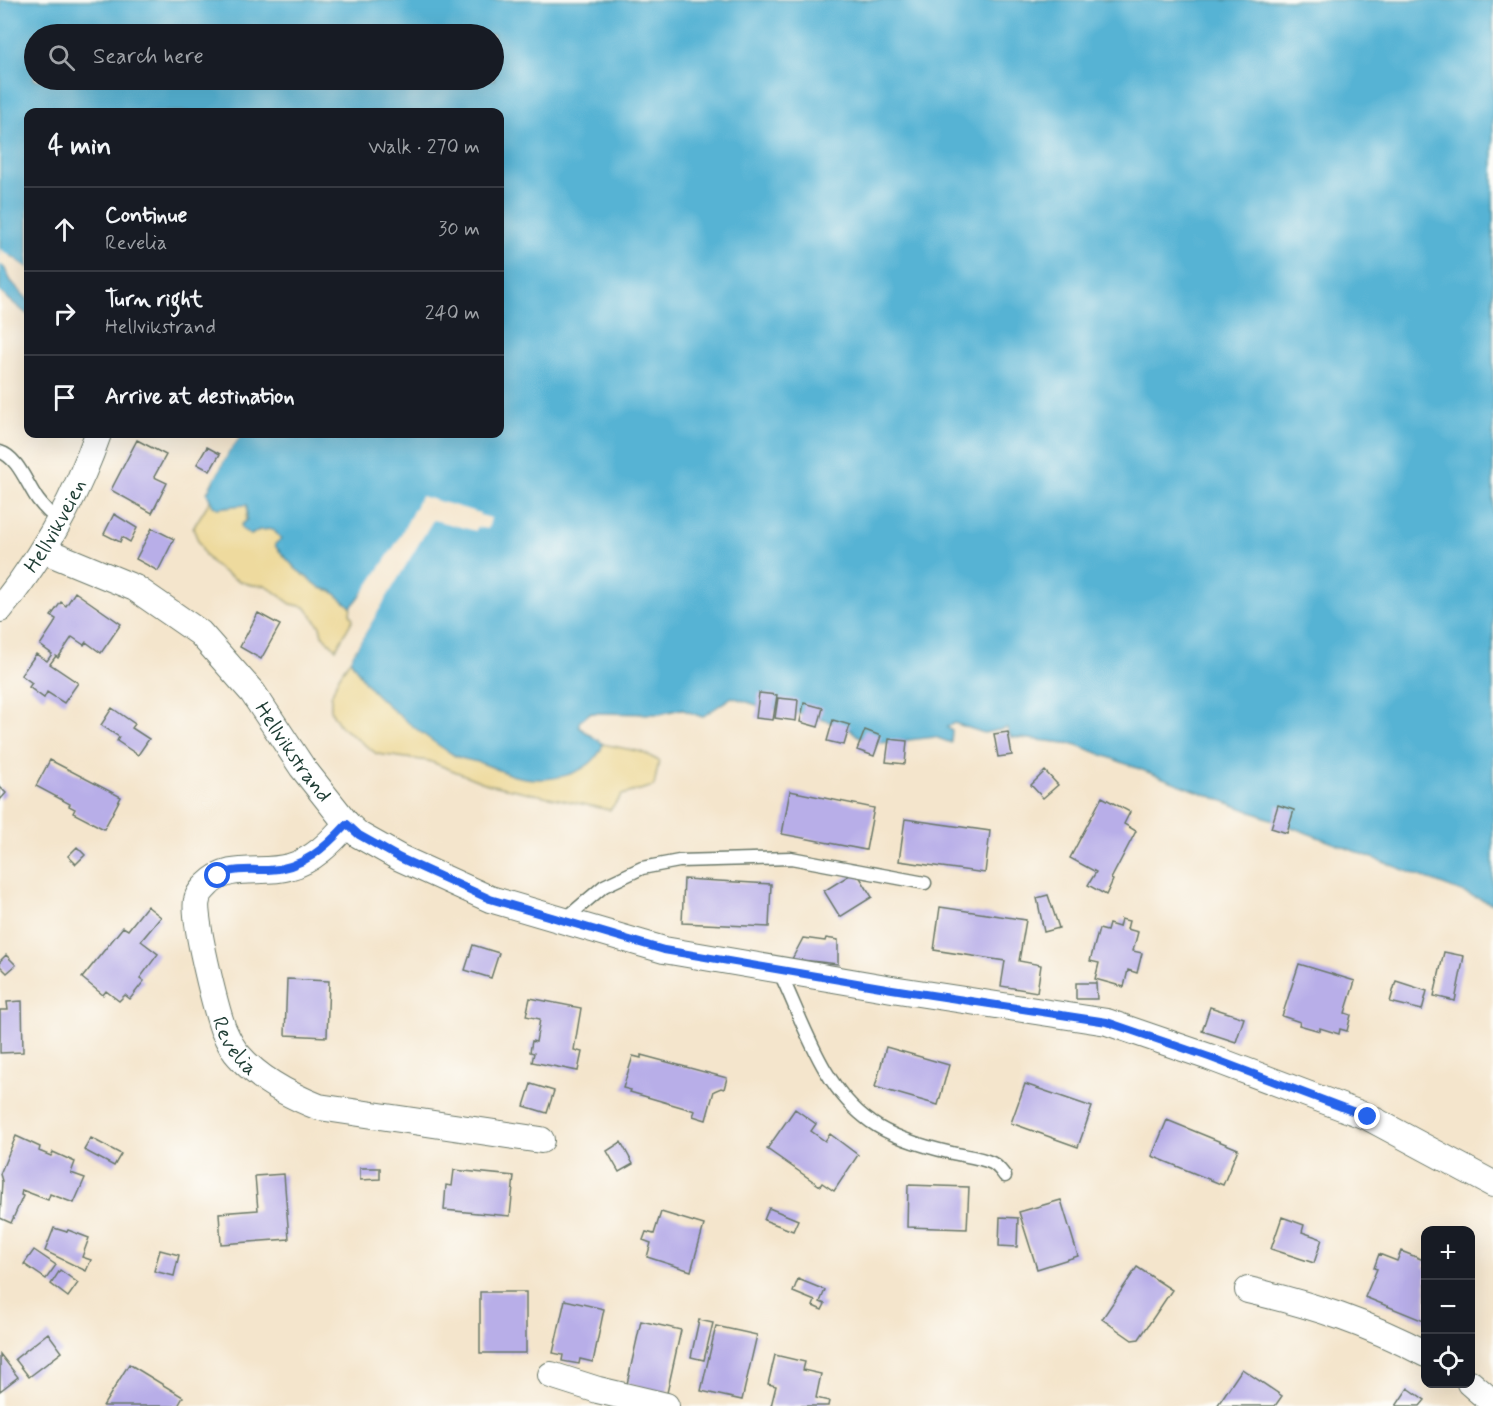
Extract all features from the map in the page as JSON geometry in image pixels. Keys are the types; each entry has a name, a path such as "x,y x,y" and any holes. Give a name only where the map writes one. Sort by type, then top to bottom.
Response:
{"street":[{"name":"Hellvikveien","path":"0,609 43,550 86,469 97,438"},
{"name":"Hellvikstrand","path":"43,550 135,588 200,633 253,693 302,767 347,824 359,835 400,858 490,899 664,950 779,971 1107,1022 1209,1057 1368,1117 1493,1184"},
{"name":"Revelia","path":"347,824 327,846 302,862 271,870 225,872 208,883 201,891 197,900 196,912 199,932 218,1013 230,1044 238,1056 252,1068 286,1092 319,1107 541,1140"},
{"path":"1248,1290 1288,1299 1359,1322 1421,1352"},
{"path":"551,1375 598,1390 666,1406"},
{"path":"1475,1387 1493,1403"}],"lane":[{"path":"0,452 11,458 38,499 58,520"},
{"path":"564,920 604,886 642,868 679,861 791,858 926,884"},
{"path":"779,971 805,1032 828,1074 855,1109 872,1123 899,1136 987,1161 994,1164 1005,1176"}],"sand":[{"path":"211,499 213,506 247,505 245,523 251,535 259,530 273,529 281,539 276,547 296,569 321,588 332,591 351,607 350,613 353,619 336,649 322,635 320,626 305,607 291,604 265,585 258,586 234,578 207,558 193,528"},
{"path":"350,659 366,683 419,729 456,757 471,759 515,776 570,774 590,763 603,744 642,752 659,761 654,786 622,795 610,810 487,784 429,761 377,754 340,726 331,711 331,697 337,680"}],"water":[{"path":"0,0 1493,0 1493,904 1074,744 1011,737 1007,728 984,733 954,723 947,727 952,731 951,743 935,737 882,743 858,736 850,730 827,721 799,713 763,707 732,697 702,717 681,709 660,714 590,713 579,722 579,727 603,744 597,755 578,771 553,778 539,779 515,776 485,764 457,757 407,721 373,691 350,659 381,605 364,592 351,607 332,591 321,588 296,569 276,547 275,544 281,539 273,529 259,530 251,535 242,529 241,525 247,520 247,505 218,508 213,506 207,493 228,453 239,438 504,438 504,108 24,108 24,265 11,256 3,265 11,281 24,296 24,312 0,292"}],"pier":[{"path":"0,249 24,265 24,268 11,260 6,266 9,270 0,264"},
{"path":"235,438 239,438 228,453 214,480 212,478"},
{"path":"421,496 491,518 488,529 476,527 476,531 433,520 348,662 347,658 377,606 365,596 359,604 357,602 397,542"}],"building":[{"path":"137,440 166,455 154,477 167,483 152,513 111,490"},
{"path":"207,447 220,454 210,471 197,464"},
{"path":"114,514 137,528 130,542 122,537 120,542 104,534"},
{"path":"152,528 174,539 158,571 136,559"},
{"path":"75,592 121,624 101,653 86,642 84,645 72,637 58,658 56,656 50,664 78,683 64,703 47,692 44,698 29,687 32,683 21,675 36,654 47,661 52,654 40,645 56,619 51,616 61,602 66,606"},
{"path":"258,613 280,625 261,659 240,647"},
{"path":"759,693 777,695 773,720 756,718"},
{"path":"778,698 798,700 796,721 775,718"},
{"path":"804,703 823,708 818,727 800,722"},
{"path":"112,708 135,724 132,728 149,739 138,755 117,741 119,737 101,725"},
{"path":"833,720 850,725 844,745 827,741"},
{"path":"865,730 881,736 874,756 857,750"},
{"path":"1008,732 1012,755 998,757 994,734"},
{"path":"889,739 907,741 905,764 886,762"},
{"path":"50,760 121,797 104,829 73,813 75,809 69,806 70,804 36,786"},
{"path":"1045,771 1058,785 1043,798 1031,785"},
{"path":"0,787 6,793 0,800"},
{"path":"790,791 874,808 866,850 782,834"},
{"path":"1102,797 1130,812 1124,824 1136,831 1111,879 1113,880 1106,895 1088,885 1096,872 1070,858"},
{"path":"1278,805 1294,810 1287,833 1271,828"},
{"path":"905,819 990,831 985,873 899,861"},
{"path":"77,847 85,855 76,864 68,856"},
{"path":"856,871 872,897 840,917 824,891"},
{"path":"684,879 771,884 769,927 682,923"},
{"path":"1048,895 1059,928 1044,932 1037,898"},
{"path":"147,906 161,917 141,941 158,954 140,978 144,981 130,999 125,995 119,1001 106,991 103,995 82,978 123,927 128,930"},
{"path":"940,907 1026,920 1019,961 1041,965 1037,992 1001,986 1005,961 934,950"},
{"path":"1121,919 1129,921 1127,929 1138,932 1133,951 1142,953 1137,973 1128,970 1124,987 1095,979 1099,963 1090,961 1099,929 1107,931 1109,924 1119,927"},
{"path":"803,938 838,940 838,964 792,959"},
{"path":"473,945 499,953 491,978 465,970"},
{"path":"1444,952 1464,956 1455,1001 1434,996"},
{"path":"6,955 16,965 7,973 0,966 0,961"},
{"path":"1299,964 1355,981 1345,1013 1351,1015 1347,1031 1340,1029 1339,1034 1320,1028 1320,1031 1299,1025 1300,1022 1282,1016"},
{"path":"287,979 329,981 327,1037 285,1035"},
{"path":"1396,981 1427,991 1422,1010 1390,1002"},
{"path":"1076,983 1096,983 1097,999 1076,999"},
{"path":"530,998 581,1008 574,1050 582,1052 578,1071 532,1062 534,1053 530,1052 532,1041 536,1042 540,1019 526,1016"},
{"path":"22,1001 23,1052 0,1053 0,1010 8,1010 7,1002"},
{"path":"1210,1007 1244,1018 1236,1042 1202,1031"},
{"path":"886,1047 949,1065 938,1105 875,1087"},
{"path":"641,1055 727,1078 724,1089 714,1091 706,1120 693,1116 695,1111 623,1088 633,1056 641,1058"},
{"path":"531,1084 554,1091 547,1113 524,1106"},
{"path":"1025,1084 1092,1107 1078,1147 1011,1123"},
{"path":"795,1109 816,1124 811,1131 825,1141 830,1134 858,1155 834,1191 822,1183 820,1186 767,1149"},
{"path":"1167,1120 1238,1149 1223,1185 1152,1156"},
{"path":"16,1136 40,1147 39,1151 51,1156 53,1152 75,1162 71,1173 85,1178 74,1203 50,1194 48,1200 22,1190 21,1195 23,1196 11,1223 0,1218 2,1181 0,1174"},
{"path":"91,1138 121,1154 114,1166 84,1150"},
{"path":"621,1142 633,1164 619,1172 607,1151"},
{"path":"360,1168 380,1168 380,1179 360,1180"},
{"path":"454,1170 514,1176 510,1216 444,1210 446,1185 452,1186"},
{"path":"284,1174 289,1239 221,1244 219,1213 258,1210 255,1176"},
{"path":"908,1185 969,1187 967,1229 907,1227"},
{"path":"1061,1200 1078,1256 1037,1269 1019,1212"},
{"path":"769,1208 798,1220 793,1231 764,1220"},
{"path":"661,1212 704,1225 691,1271 647,1257 651,1243 643,1240 646,1232 654,1234"},
{"path":"1000,1217 1018,1218 1017,1247 999,1246"},
{"path":"1282,1217 1304,1225 1302,1232 1322,1239 1314,1263 1271,1249"},
{"path":"54,1228 67,1232 68,1230 89,1238 82,1257 91,1260 86,1271 45,1251"},
{"path":"34,1250 56,1265 46,1279 24,1264"},
{"path":"160,1250 179,1255 174,1276 154,1271"},
{"path":"1401,1251 1421,1259 1421,1320 1365,1297 1377,1269 1374,1268 1379,1254 1397,1261"},
{"path":"1137,1267 1172,1290 1139,1339 1132,1340 1102,1319"},
{"path":"60,1270 78,1283 68,1297 51,1284"},
{"path":"798,1279 825,1290 820,1302 825,1304 822,1310 813,1306 815,1301 793,1292"},
{"path":"480,1292 526,1292 526,1353 480,1353"},
{"path":"565,1300 604,1309 593,1362 580,1359 579,1364 562,1361 563,1355 553,1353"},
{"path":"699,1320 713,1323 704,1360 691,1357"},
{"path":"641,1321 681,1330 667,1393 627,1384"},
{"path":"716,1326 757,1335 742,1400 701,1391"},
{"path":"48,1333 62,1352 29,1377 15,1359"},
{"path":"0,1354 18,1377 0,1391"},
{"path":"775,1355 805,1362 803,1370 821,1374 816,1398 829,1401 828,1406 771,1406 776,1386 768,1384"},
{"path":"129,1364 183,1397 178,1406 103,1406"},
{"path":"1242,1369 1282,1396 1275,1406 1217,1406"},
{"path":"1408,1388 1425,1400 1420,1406 1396,1406"}],"route":[{"path":"218,876 225,872 271,870 302,862 327,846 347,824 359,835 400,858 490,899 664,950 779,971 1107,1022 1209,1057 1368,1117"}]}
